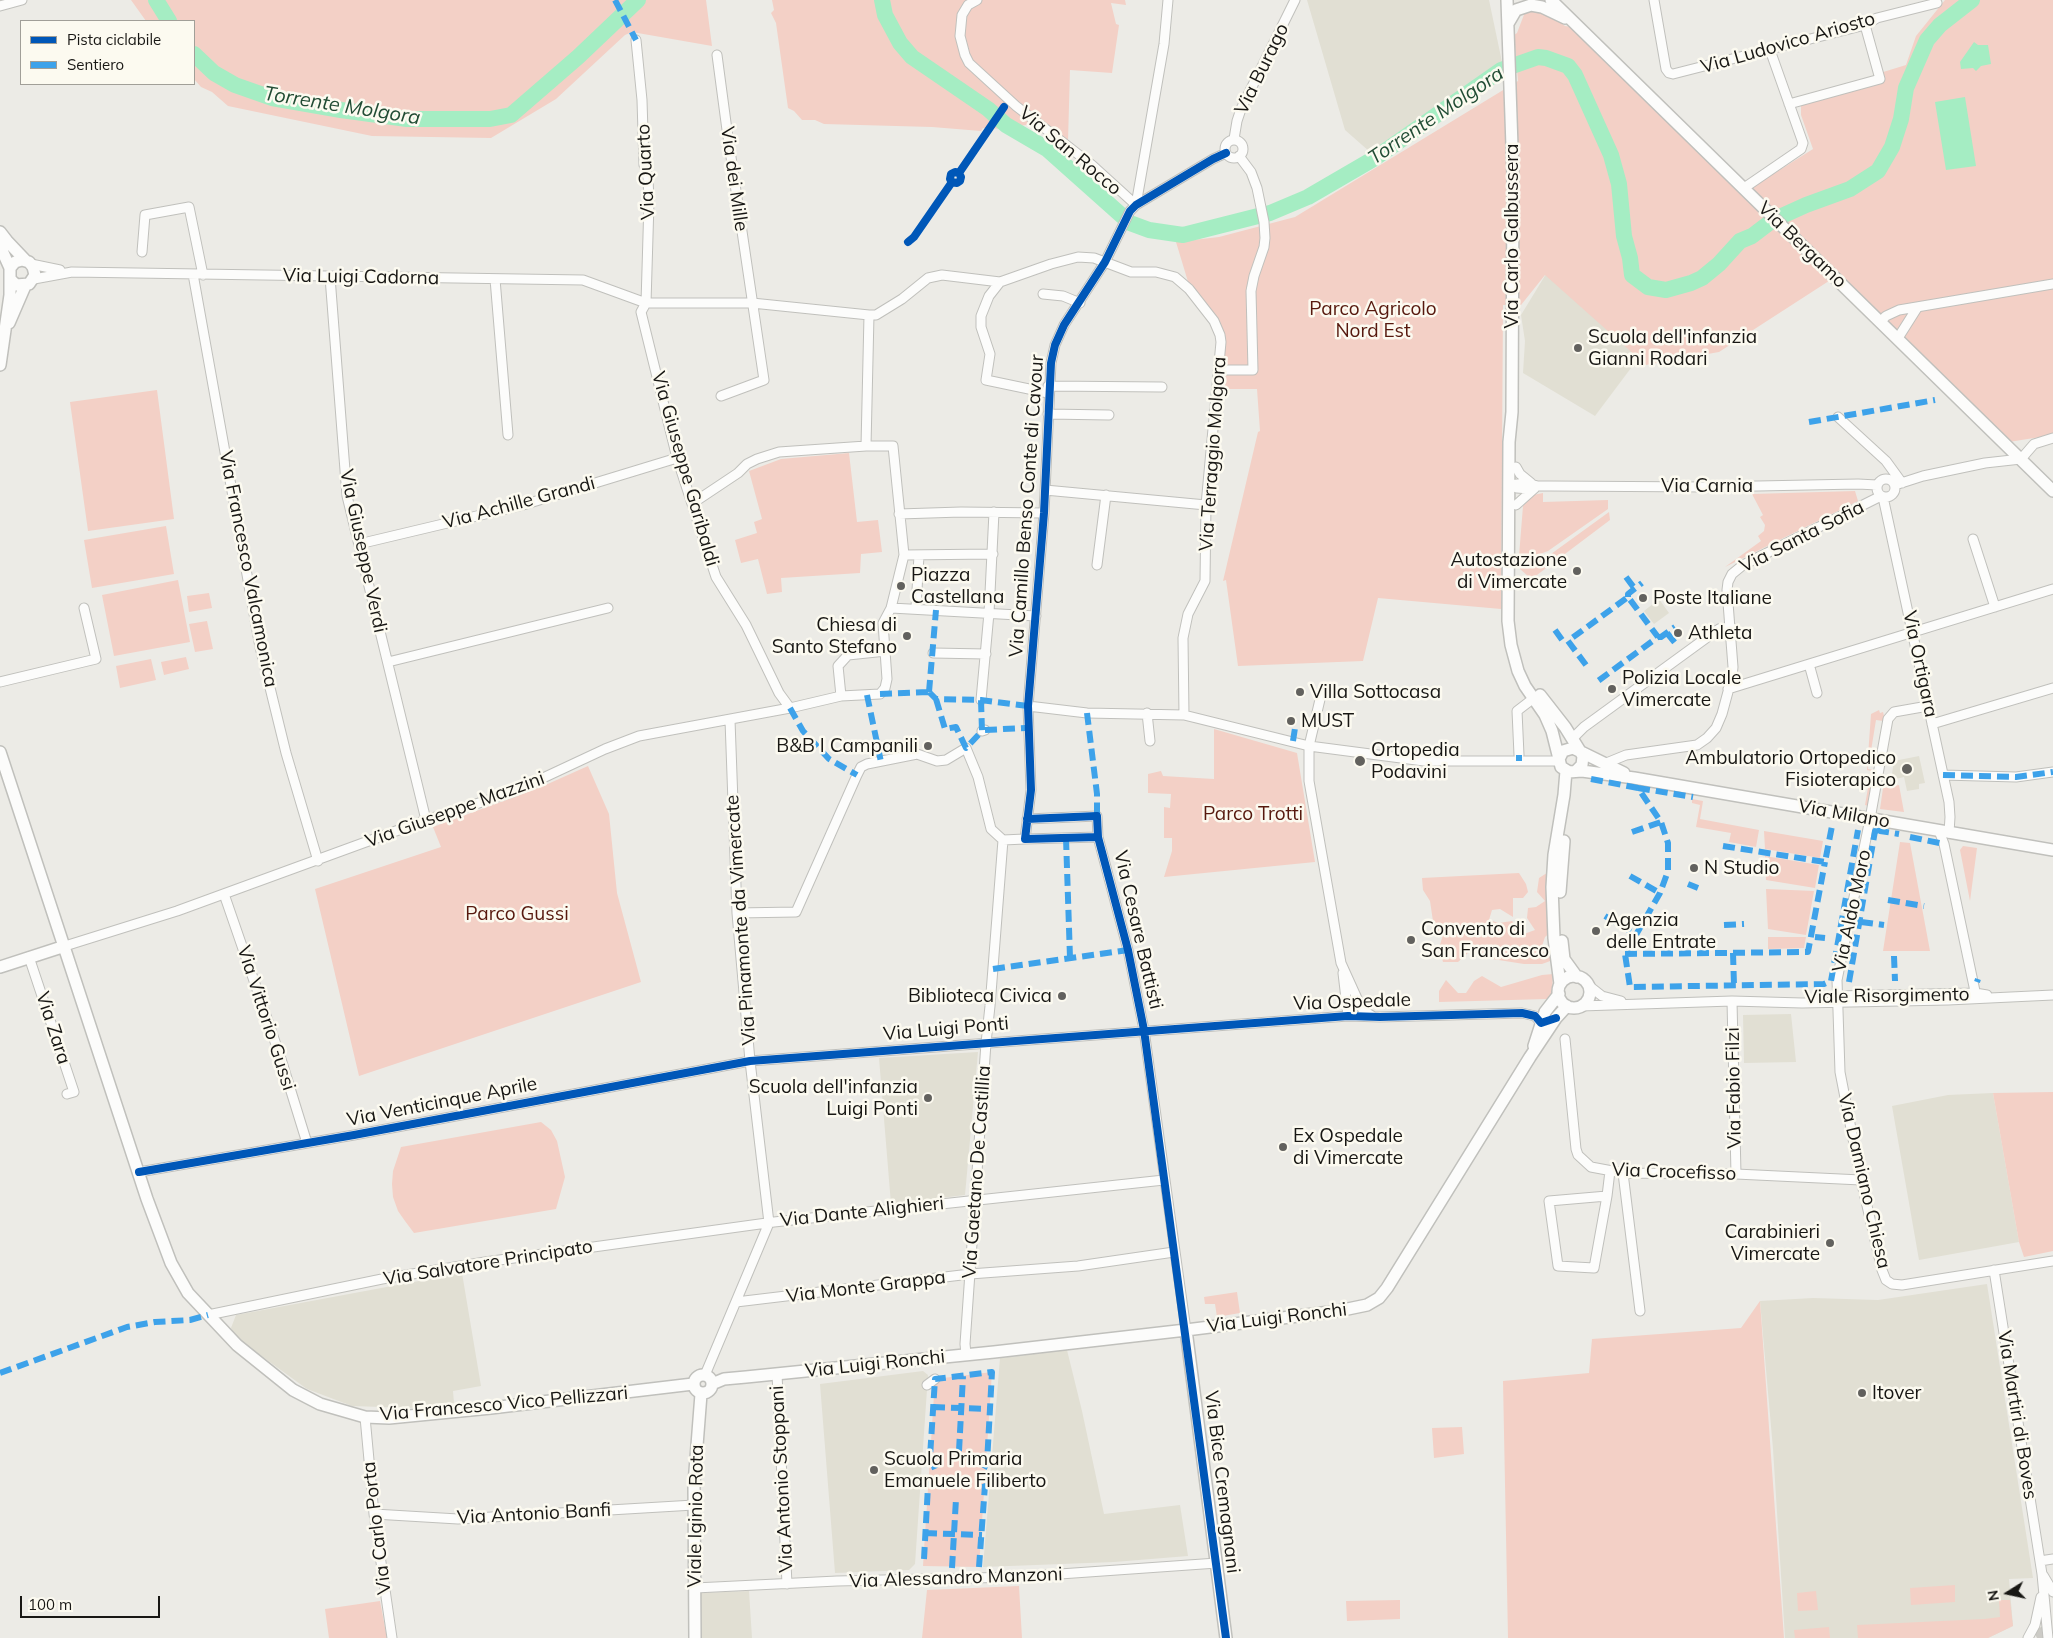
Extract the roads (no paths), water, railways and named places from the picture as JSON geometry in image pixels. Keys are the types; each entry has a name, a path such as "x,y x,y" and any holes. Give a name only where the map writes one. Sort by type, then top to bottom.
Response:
{"street":[{"path":"0,6 22,0"},
{"name":"Via San Rocco","path":"977,0 968,5 962,15 960,36 965,56 969,63 1016,106 1092,166 1133,208"},
{"path":"1105,262 1133,208 1164,44 1168,0"},
{"name":"Via Burago","path":"1226,153 1224,149 1226,144 1234,139 1241,109 1295,0"},
{"name":"Via Carlo Galbussera","path":"1502,0 1508,26 1508,59"},
{"name":"Via Carlo Galbussera","path":"1502,0 1508,59 1513,176 1512,412 1516,467 1508,621 1511,645 1522,680 1541,708 1552,731 1559,760"},
{"name":"Via Bergamo","path":"1551,0 2053,490"},
{"name":"Via Ludovico Ariosto","path":"1654,0 1666,69 1668,73 1673,74 1864,25 1876,18 1937,3"},
{"path":"1508,26 1514,11 1531,5 1542,7 1575,24"},
{"path":"1789,104 1880,78 1864,25"},
{"name":"Via Quarto","path":"636,40 642,100 644,165 648,178 649,202 646,303"},
{"path":"1744,188 1801,149 1804,144 1770,50"},
{"name":"Via dei Mille","path":"718,55 764,380 721,396"},
{"name":"Via Burago","path":"1234,139 1240,141 1243,146 1240,156"},
{"path":"1133,208 1226,153 1232,158 1240,156 1251,172 1264,222 1265,242 1251,292 1253,370 1218,370"},
{"name":"Via Francesco Valcamonica","path":"142,252 145,215 190,207 198,274 260,646 286,753 318,861"},
{"path":"0,232 34,271 3,327"},
{"path":"0,246 16,285 29,282"},
{"name":"Via Terraggio Molgora","path":"1000,282 1051,264 1078,257 1094,258 1131,272 1156,272 1175,277 1189,289 1214,321 1220,335 1221,350 1211,434 1206,505 1205,581 1188,614 1183,638 1184,715"},
{"path":"0,365 3,327 10,295 10,274 15,262 28,263"},
{"name":"Via Camillo Benso Conte di Cavour","path":"1025,839 1031,790 1027,728 1028,706 1044,512 1048,390 1055,345 1064,325 1105,262"},
{"name":"Via Luigi Cadorna","path":"28,263 72,272 583,280 646,303"},
{"name":"Via Luigi Cadorna","path":"29,282 72,272"},
{"path":"646,303 752,303 876,315 902,299 928,278 942,275 1000,282"},
{"name":"Via Giuseppe Verdi","path":"330,277 346,487 426,820"},
{"path":"495,279 508,435"},
{"path":"1000,282 989,296 981,316 990,354 986,380 1048,390 1162,387"},
{"path":"1881,321 1886,316 1899,310 2053,284"},
{"path":"1043,294 1063,296 1080,303"},
{"name":"Via Giuseppe Garibaldi","path":"646,303 641,312 677,458 716,577 746,625 779,694 790,708"},
{"path":"1898,338 1917,308"},
{"path":"866,446 869,315"},
{"name":"Via Carlo Galbussera","path":"1512,412 1510,433 1516,505 1514,558 1516,632 1521,657 1528,677 1573,738 1579,751"},
{"path":"1048,414 1109,416"},
{"path":"1838,417 1889,466 1898,484"},
{"path":"2021,459 2034,444 2053,438"},
{"path":"693,503 757,459 779,452 893,446 904,555 891,608 883,624 886,651 848,655 838,666 841,696"},
{"name":"Via Achille Grandi","path":"359,544 523,505 677,458"},
{"name":"Via Santa Sofia","path":"1879,484 1890,480 1898,484 1923,476 1985,463 2021,459"},
{"name":"Via Santa Sofia","path":"1882,496 1876,492 1889,466"},
{"path":"1516,467 1520,474 1535,485 1516,505"},
{"name":"Via Carnia","path":"1514,485 1529,489 1535,485 1708,487 1879,484"},
{"name":"Via Santa Sofia","path":"1604,764 1626,755 1701,743 1710,736 1718,725 1730,690 1728,689 1733,667 1728,585 1731,576 1738,568 1882,496 1893,494 1898,484"},
{"path":"1045,490 1206,505"},
{"path":"1097,564 1106,495"},
{"name":"Via Ortigara","path":"1882,496 1949,802 1950,817 1944,832 1944,844 1976,996"},
{"path":"981,700 990,613 994,512"},
{"path":"899,514 1044,512"},
{"path":"1973,539 1995,606"},
{"path":"916,608 919,554"},
{"path":"904,555 993,554"},
{"path":"1728,689 2053,589"},
{"path":"0,682 96,659 84,608"},
{"path":"388,662 608,608"},
{"path":"891,608 1036,616"},
{"path":"1573,738 1584,727 1713,633 1719,629 1731,627"},
{"name":"Via Giuseppe Mazzini","path":"65,946 177,911 426,820 513,792 605,749 639,736 730,720 841,696 880,694 885,688 887,679 886,651"},
{"path":"933,654 986,654"},
{"path":"1809,664 1818,693"},
{"path":"1932,724 2053,688"},
{"path":"1322,691 1309,746 1309,781 1341,963 1348,1016"},
{"path":"1518,755 1517,711 1530,701"},
{"path":"1028,706 1087,712 1184,715 1204,719 1226,727 1309,746 1424,761 1559,760"},
{"name":"Via Aldo Moro","path":"1839,999 1837,980 1870,819 1888,719 1894,712 1928,706"},
{"path":"1148,714 1150,741"},
{"name":"Via Pinamonte da Vimercate","path":"709,1380 736,1302 769,1223 750,1061 736,913 730,720"},
{"path":"736,913 796,912 857,775 861,767 867,764 917,754 937,761 946,760 966,748 978,777 991,829 1002,840 1098,837"},
{"path":"1571,771 1561,767 1559,760 1562,752 1573,748 1579,751 1583,763 1571,771 1564,795 1554,855 1552,887 1554,945 1559,989 1563,1003 1577,1008 1590,995 1588,985 1566,963 1562,950 1560,896 1562,855 1571,771"},
{"name":"Via Milano","path":"1579,751 1634,778"},
{"name":"Via Francesco Vico Pellizzari","path":"0,752 159,1232 179,1280 197,1304 237,1346 293,1390 320,1404 365,1417 389,1418 697,1389"},
{"name":"Via Milano","path":"1571,771 1634,778 2053,850"},
{"path":"1943,775 2016,777 2053,772"},
{"name":"Via Cesare Battisti","path":"1027,819 1097,816 1098,837 1128,950 1144,1030 1186,1330"},
{"name":"Via Gaetano De Castillia","path":"966,1357 965,1344 975,1200 1002,840"},
{"name":"Via Vittorio Gussi","path":"224,894 281,1059 307,1143"},
{"path":"0,967 65,946"},
{"name":"Via Zara","path":"30,957 74,1092 67,1094"},
{"path":"1341,963 1360,1005 1364,1011 1374,1017"},
{"path":"1559,989 1568,978 1578,977"},
{"name":"Viale Risorgimento","path":"1588,985 1602,996 1629,1003"},
{"name":"Via Luigi Ronchi","path":"1530,1057 1540,1023 1559,989"},
{"name":"Viale Risorgimento","path":"1581,1006 1629,1003 2053,995"},
{"name":"Via Damiano Chiesa","path":"1839,999 1840,1072 1861,1180 1886,1280 1892,1284 1902,1285 2053,1261"},
{"name":"Via Fabio Filzi","path":"1732,1001 1736,1174"},
{"name":"Via Luigi Ronchi","path":"709,1380 724,1380 936,1357 948,1361 966,1357 987,1357 994,1352 1186,1330 1352,1309 1367,1305 1379,1298 1387,1288 1530,1057 1556,1018 1567,1006"},
{"name":"Via Ospedale","path":"1144,1030 1348,1016 1522,1013 1536,1016 1540,1023"},
{"path":"1540,1023 1556,1018"},
{"name":"Via Luigi Ponti","path":"750,1061 1144,1030"},
{"name":"Via Crocefisso","path":"1565,1039 1577,1152 1589,1165 1610,1171 1623,1172 1736,1174 1861,1180"},
{"name":"Via Venticinque Aprile","path":"139,1172 750,1061"},
{"path":"1607,1196 1549,1201 1558,1266 1594,1268 1607,1196 1610,1171"},
{"path":"1623,1172 1640,1310"},
{"name":"Via Dante Alighieri","path":"769,1223 1164,1180"},
{"name":"Via Salvatore Principato","path":"208,1315 382,1279 494,1261 769,1223"},
{"name":"Via Monte Grappa","path":"736,1302 970,1274 1078,1266 1174,1252"},
{"name":"Via Martiri di Boves","path":"1994,1270 2042,1574 2042,1592 2048,1638"},
{"name":"Via Bice Cremagnani","path":"1186,1330 1226,1638"},
{"name":"Via Antonio Stoppani","path":"777,1374 787,1584"},
{"path":"697,1377 709,1380 709,1391 697,1389 697,1377"},
{"name":"Viale Iginio Rota","path":"695,1638 694,1504 697,1389"},
{"name":"Via Carlo Porta","path":"365,1417 374,1514 392,1638"},
{"name":"Via Antonio Banfi","path":"374,1514 458,1519 694,1504"},
{"path":"2040,1561 2053,1559"},
{"name":"Via Alessandro Manzoni","path":"695,1588 1017,1577 1217,1564"},
{"name":"Via Martiri di Boves","path":"2042,1574 2053,1592"},
{"name":"Via Martiri di Boves","path":"2028,1638 2035,1625 2042,1592"}],"waterway":[{"name":"Torrente Molgora","path":"156,0 168,20"},
{"name":"Torrente Molgora","path":"195,55 214,73 235,85 272,98 407,119 490,119 511,115 578,57 638,0"},
{"name":"Torrente Molgora","path":"882,0 885,15 900,43 912,57 988,109 1006,125 1047,149 1130,223 1149,230 1183,235 1270,213 1308,197 1375,158 1501,70 1538,57 1568,66 1575,75 1611,155 1619,184 1624,236 1632,275 1648,287 1666,290 1702,278 1719,264 1740,241 1752,236 1773,220 1806,205 1850,189 1878,171 1892,147 1901,119 1906,88 1927,40 1940,25 1972,0"}],"tunnel":[{"path":"2037,1638 2053,1630"}],"place":[{"name":"Scuola dell'infanzia Gianni Rodari","path":"1578,348"},
{"name":"Autostazione di Vimercate","path":"1577,571"},
{"name":"Piazza Castellana","path":"901,586"},
{"name":"Poste Italiane","path":"1643,598"},
{"name":"Athleta","path":"1678,633"},
{"name":"Chiesa di Santo Stefano","path":"907,636"},
{"name":"Polizia Locale Vimercate","path":"1612,689"},
{"name":"Villa Sottocasa","path":"1300,692"},
{"name":"MUST","path":"1291,721"},
{"name":"B&B I Campanili","path":"928,746"},
{"name":"Ortopedia Podavini","path":"1360,761"},
{"name":"Ambulatorio Ortopedico Fisioterapico","path":"1907,769"},
{"name":"N Studio","path":"1694,868"},
{"name":"Agenzia delle Entrate","path":"1596,931"},
{"name":"Convento di San Francesco","path":"1411,940"},
{"name":"Biblioteca Civica","path":"1062,996"},
{"name":"Scuola dell'infanzia Luigi Ponti","path":"928,1098"},
{"name":"Ex Ospedale di Vimercate","path":"1283,1147"},
{"name":"Carabinieri Vimercate","path":"1830,1243"},
{"name":"Itover","path":"1862,1393"},
{"name":"Scuola Primaria Emanuele Filiberto","path":"874,1470"}],"park label":[{"name":"Parco Agricolo Nord Est","path":"1373,320"},
{"name":"Parco Trotti","path":"1253,814"},
{"name":"Parco Gussi","path":"517,914"}]}
